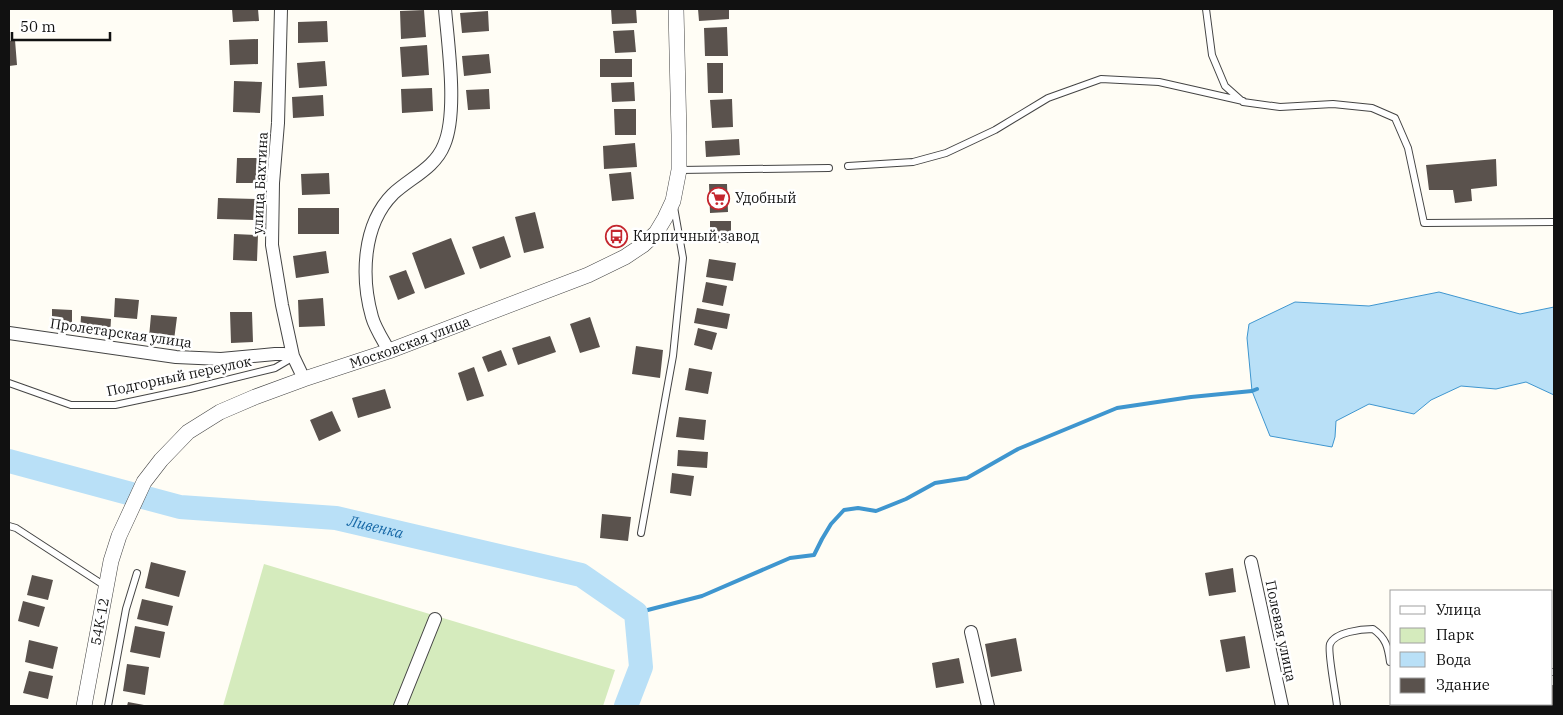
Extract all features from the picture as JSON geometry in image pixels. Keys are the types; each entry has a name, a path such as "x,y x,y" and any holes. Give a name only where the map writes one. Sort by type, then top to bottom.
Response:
{"street":[{"name":"улица Бахтина","path":"281,9 278,123 272,183 272,245 293,356"},
{"path":"389,351 372,318 366,275 367,252 376,219 382,206 394,193 432,163 444,147 449,134 451,112 450,70 445,9"},
{"name":"Московская улица","path":"144,482 166,454 188,432 220,412 304,379 389,351 588,275 643,246 656,233 665,218 673,201 679,170 676,9"},
{"name":"Пролетарская улица","path":"9,333 176,357 221,359 275,354 293,356"},
{"path":"293,356 304,379"},
{"name":"54K-12","path":"84,706 111,561 119,536 144,482"},
{"name":"Полевая улица","path":"1251,562 1282,706"},
{"path":"400,706 435,619"},
{"path":"971,632 988,706"}],"lane":[{"path":"1206,9 1212,55 1224,86 1243,102"},
{"path":"848,166 913,162 946,152 995,130 1048,98 1101,79 1159,82 1243,102 1280,107 1332,104 1372,108 1396,118 1408,148 1424,223 1554,222"},
{"path":"679,170 829,168"},
{"name":"Московская улица","path":"641,533 674,346 683,258 673,201"},
{"name":"Подгорный переулок","path":"9,383 71,405 115,405 275,368 293,356"},
{"path":"9,526 16,528 106,587"},
{"path":"108,706 126,609 138,573"},
{"path":"1337,706 1329,655 1329,646 1334,638 1353,631 1373,628 1384,637 1387,643 1390,662"}],"green space":[{"path":"264,564 615,670 603,706 223,706"}],"water":[{"path":"1439,292 1520,314 1554,307 1554,395 1526,382 1496,389 1461,386 1431,400 1414,414 1369,404 1336,421 1332,447 1270,436 1252,391 1247,338 1249,324 1295,302 1369,306"}],"building":[{"path":"232,9 258,9 259,21 233,22"},
{"path":"611,9 636,9 637,23 612,24"},
{"path":"698,9 729,9 729,19 699,21"},
{"path":"424,10 426,37 401,39 400,11"},
{"path":"488,11 489,31 462,33 460,13"},
{"path":"327,21 328,42 298,43 298,22"},
{"path":"727,27 728,56 705,56 704,28"},
{"path":"634,30 636,52 615,53 613,31"},
{"path":"258,39 258,64 230,65 229,40"},
{"path":"15,40 17,65 9,66 9,41"},
{"path":"427,45 429,75 402,77 400,47"},
{"path":"489,54 491,73 464,76 462,56"},
{"path":"600,59 632,59 632,77 600,77"},
{"path":"325,61 327,86 299,88 297,63"},
{"path":"707,63 723,63 723,93 708,93"},
{"path":"234,81 262,82 260,113 233,112"},
{"path":"634,82 635,101 612,102 611,83"},
{"path":"432,88 433,111 402,113 401,89"},
{"path":"489,89 490,109 468,110 466,90"},
{"path":"323,95 324,116 293,118 292,97"},
{"path":"732,99 733,127 712,128 710,100"},
{"path":"614,109 636,109 636,135 615,135"},
{"path":"739,139 740,155 706,157 705,141"},
{"path":"635,143 637,167 604,169 603,146"},
{"path":"237,158 266,158 265,183 236,183"},
{"path":"1496,159 1497,186 1471,189 1472,201 1455,203 1453,190 1429,190 1426,165"},
{"path":"631,172 634,199 612,201 609,174"},
{"path":"329,173 330,194 302,195 301,174"},
{"name":"Удобный","path":"709,184 727,184 728,212 710,213"},
{"path":"218,198 256,199 255,220 217,219"},
{"path":"298,208 339,208 339,234 298,234"},
{"path":"535,212 544,248 524,253 515,217"},
{"path":"710,221 731,221 731,243 710,243"},
{"path":"234,234 258,235 257,261 233,260"},
{"path":"504,236 511,257 480,269 472,247"},
{"path":"451,238 465,274 425,289 412,253"},
{"path":"326,251 329,273 296,278 293,256"},
{"path":"709,259 736,263 733,281 706,277"},
{"path":"406,270 415,293 398,300 389,276"},
{"path":"706,282 727,286 723,306 702,302"},
{"path":"115,298 139,300 137,319 114,317"},
{"path":"323,298 325,326 299,327 298,300"},
{"path":"697,308 730,314 727,329 694,323"},
{"path":"52,309 72,310 72,330 52,329"},
{"path":"230,312 252,312 253,342 231,343"},
{"path":"151,315 177,317 174,340 149,337"},
{"path":"81,316 111,319 110,336 80,334"},
{"path":"590,317 600,347 580,353 570,324"},
{"path":"698,328 717,333 712,350 694,345"},
{"path":"550,336 556,352 518,365 512,348"},
{"path":"636,346 663,350 660,378 632,374"},
{"path":"501,350 507,365 488,372 482,357"},
{"path":"474,367 484,396 467,401 458,373"},
{"path":"689,368 712,372 708,394 685,390"},
{"path":"385,389 391,408 358,418 352,398"},
{"path":"332,411 341,431 319,441 310,420"},
{"path":"679,417 706,420 704,440 676,437"},
{"path":"678,450 708,452 707,468 677,466"},
{"path":"672,473 694,476 691,496 670,493"},
{"path":"602,514 631,517 628,541 600,538"},
{"path":"151,562 186,571 179,597 145,588"},
{"path":"1233,568 1236,592 1209,596 1205,573"},
{"path":"32,575 53,580 48,600 27,595"},
{"path":"142,599 173,606 168,626 137,619"},
{"path":"23,601 45,607 39,627 18,621"},
{"path":"135,626 165,632 160,658 130,652"},
{"path":"1245,636 1250,668 1226,672 1220,640"},
{"path":"1016,638 1022,671 991,677 985,644"},
{"path":"29,640 58,647 53,669 25,662"},
{"path":"959,658 964,683 936,688 932,663"},
{"path":"127,664 149,667 145,695 123,691"},
{"path":"29,671 53,676 48,699 23,693"},
{"path":"1554,685 1554,706 1527,706 1553,705"},
{"path":"128,702 144,705 144,706 127,706"}],"waterway":[{"path":"636,613 702,596 790,558 814,555 831,524 844,510 858,508 876,511 906,499 935,483 967,478 1018,449 1117,408 1257,389"},
{"name":"Ливенка","path":"9,461 180,507 336,518 581,575 636,613 641,667 626,706"}],"place":[{"name":"Удобный","path":"719,198"},
{"name":"Кирпичный завод","path":"617,236"}]}
